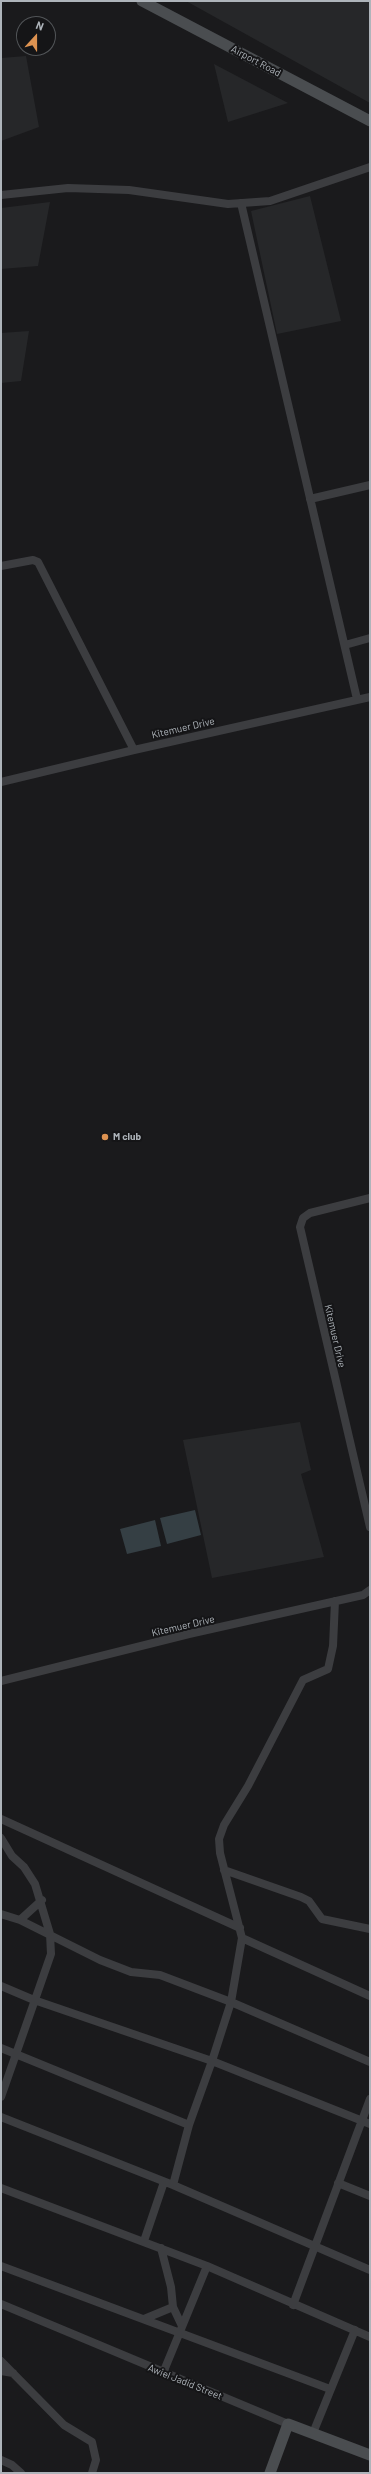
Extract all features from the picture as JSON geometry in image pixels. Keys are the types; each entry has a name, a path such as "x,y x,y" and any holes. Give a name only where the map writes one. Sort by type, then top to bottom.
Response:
{"street":[{"name":"Airport Road","path":"142,1 370,121"},
{"path":"1,195 83,188 129,190 228,204 270,201 370,167"},
{"path":"241,203 358,699"},
{"path":"310,499 370,485"},
{"path":"1,566 33,560 38,562 134,750"},
{"path":"345,645 370,638"},
{"name":"Kitemuer Drive","path":"1,782 134,750 370,697"},
{"name":"Kitemuer Drive","path":"370,1198 310,1213 304,1218 300,1227 370,1527"},
{"name":"Kitemuer Drive","path":"1,1681 363,1595 370,1590"},
{"path":"173,2185 189,2125 231,2002 242,1938 220,1853 219,1839 231,1811 248,1786 304,1680 328,1669 333,1646 335,1601"},
{"path":"1,1819 240,1928"},
{"path":"1,1838 12,1856 24,1867 42,1900 50,1934 51,1954 1,2097"},
{"path":"224,1870 302,1897 309,1902 322,1919 370,1929"},
{"path":"20,1920 42,1900"},
{"path":"1,1914 20,1920 100,1960 131,1972 160,1975 231,2002 370,2062"},
{"path":"242,1938 370,1996"},
{"path":"1,1986 34,2000 212,2061 370,2124"},
{"path":"1,2048 189,2125"},
{"path":"293,2305 370,2099"},
{"path":"1,2117 173,2185 370,2270"},
{"path":"144,2241 164,2182"},
{"path":"338,2183 370,2196"},
{"path":"1,2188 207,2266 293,2305 370,2337"},
{"path":"162,2248 171,2286 173,2307 181,2329"},
{"path":"1,2266 144,2319 181,2329 330,2389"},
{"path":"163,2373 207,2266"},
{"name":"Awiel Jadid Street","path":"1,2304 163,2373 288,2424 370,2455"},
{"path":"144,2319 173,2307"},
{"path":"313,2433 355,2330"},
{"path":"1,2361 64,2425 92,2442 96,2460 92,2473"},
{"path":"1,2371 13,2373"},
{"path":"270,2473 288,2424"},
{"path":"1,2460 12,2465 21,2473"}],"shaded area":[{"path":"186,1 370,1 370,103"},
{"path":"26,56 39,127 1,141 1,58"},
{"path":"214,64 288,103 228,122"},
{"path":"310,196 341,321 277,334 251,211"},
{"path":"50,202 38,266 1,269 1,208"},
{"path":"29,331 21,381 1,383 1,333"},
{"path":"300,1422 311,1470 301,1474 324,1557 212,1578 183,1440"},
{"path":"195,1510 201,1535 167,1544 160,1518"},
{"path":"155,1520 161,1546 127,1554 120,1529"}],"place":[{"name":"M club","path":"105,1137"}]}
